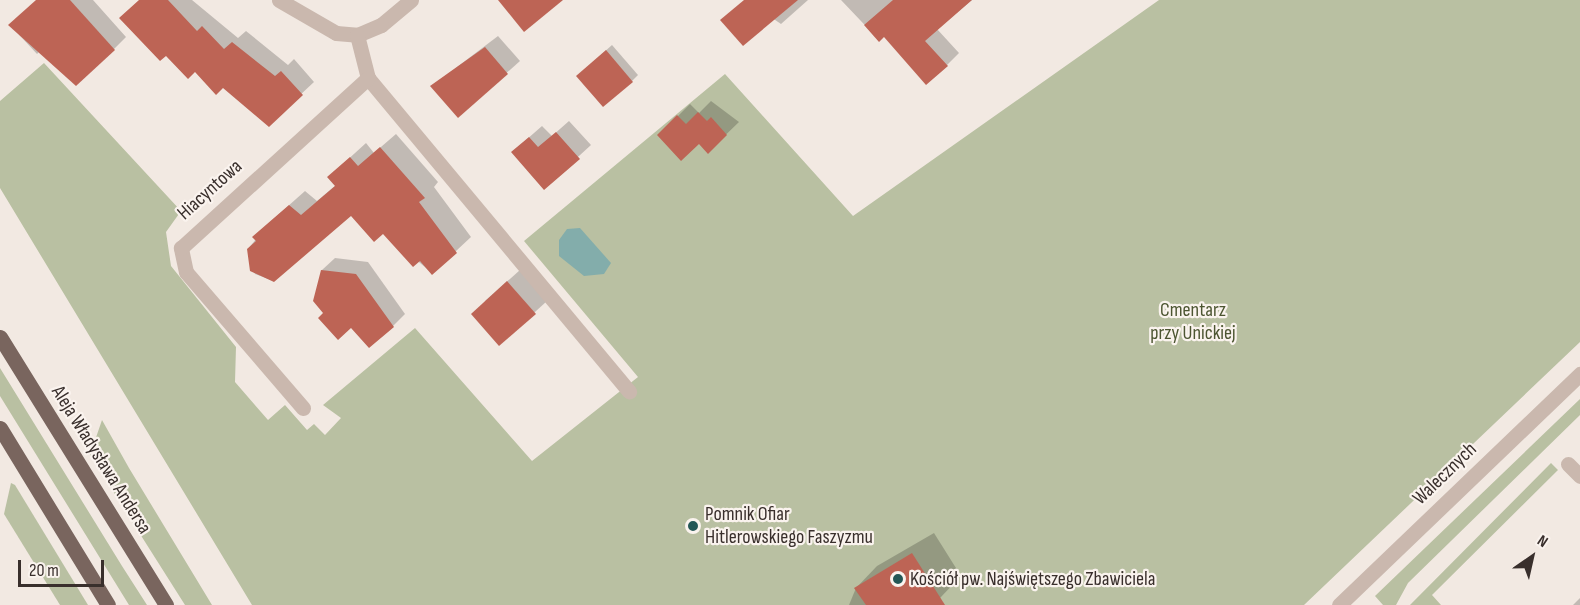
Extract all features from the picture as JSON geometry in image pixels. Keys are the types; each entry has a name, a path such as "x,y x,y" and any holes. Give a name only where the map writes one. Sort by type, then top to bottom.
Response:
{"main road":[{"name":"Aleja Władysława Andersa","path":"0,337 166,605"},
{"path":"0,428 108,605"}],"street":[{"path":"279,0 336,33 357,35 381,25 411,0"},
{"path":"357,35 368,78 489,220 629,391"},
{"name":"Hiacyntowa","path":"303,408 186,272 182,248 368,78"},
{"name":"Walecznych","path":"1339,605 1580,374"},
{"path":"1568,464 1580,476"}],"green space":[{"name":"Cmentarz przy Unickiej","path":"1159,0 1580,0 1580,342 1304,605 252,605 0,188 0,101 44,63 181,211 166,232 171,266 236,347 235,382 268,420 285,405 307,430 314,424 325,435 341,418 323,405 415,328 532,461 638,377 524,241 725,74 853,216"},
{"path":"0,368 147,605 129,605 0,396"},
{"path":"1580,399 1580,415 1408,583 1396,605 1383,605 1375,596"},
{"path":"102,420 212,605 185,605 90,455"},
{"path":"1551,463 1558,470 1432,595 1441,605 1410,605"},
{"path":"11,483 15,485 88,605 60,605 4,514"}],"water":[{"path":"580,228 611,263 604,274 584,276 559,256 559,240 567,229"}],"building":[{"path":"36,0 70,0 115,50 76,86 8,25"},
{"path":"139,0 168,0 197,31 202,26 224,49 232,42 275,76 281,71 303,95 269,127 223,88 216,95 195,72 188,79 166,56 160,61 119,18"},
{"path":"498,0 563,0 524,32"},
{"path":"744,0 798,0 743,46 720,20"},
{"path":"893,0 972,0 925,41 948,66 926,85 884,37 879,42 864,25"},
{"path":"485,47 508,74 458,118 430,86"},
{"path":"606,50 633,82 603,107 576,76"},
{"path":"698,112 707,121 711,117 727,135 708,154 699,144 681,161 657,135 677,115 686,124"},
{"path":"556,132 580,159 544,190 511,152 529,137 538,147"},
{"path":"380,147 425,198 419,202 457,253 432,275 420,261 413,267 383,234 374,242 351,216 274,282 250,271 247,249 256,241 252,237 289,205 301,215 335,186 327,177 350,157 358,166"},
{"path":"321,270 356,274 394,327 369,348 351,328 338,340 318,318 323,313 313,301"},
{"path":"507,281 536,314 499,346 471,314"},
{"name":"Kościół pw. Najświętszego Zbawiciela","path":"912,553 945,605 866,605 854,588"}],"place":[{"name":"Pomnik Ofiar Hitlerowskiego Faszyzmu","path":"693,526"},
{"name":"Kościół pw. Najświętszego Zbawiciela","path":"898,579"}]}
